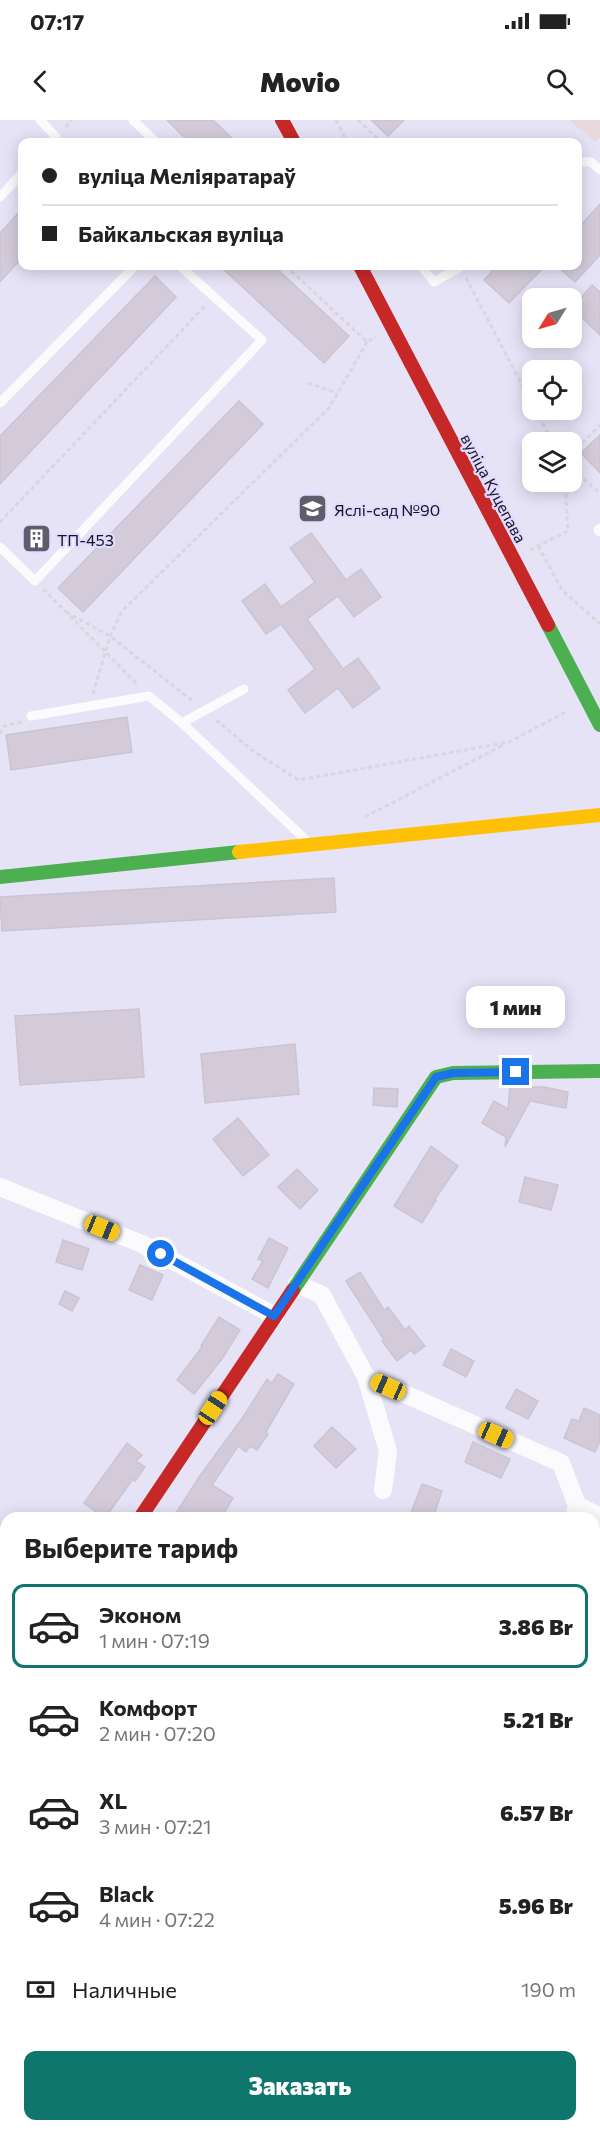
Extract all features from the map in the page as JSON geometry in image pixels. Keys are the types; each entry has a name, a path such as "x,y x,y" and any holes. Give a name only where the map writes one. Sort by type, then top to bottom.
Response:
{"street":[{"path":"282,120 292,138"},
{"name":"вуліца Куцепава","path":"362,270 588,697 600,725"},
{"path":"0,878 600,815"},
{"path":"144,1512 436,1077 453,1073 600,1071"},
{"path":"0,1187 142,1244 274,1316"},
{"path":"297,1284 322,1295 366,1377 388,1451 383,1490"},
{"path":"366,1377 561,1463 575,1511"}],"lane":[{"path":"40,120 55,138"},
{"path":"133,120 152,138"},
{"path":"582,162 591,162 600,170"},
{"path":"0,196 18,177"},
{"path":"0,404 131,270"},
{"path":"0,547 35,581 262,340 184,270"},
{"path":"424,270 434,282 454,270"},
{"path":"182,723 244,689"},
{"path":"31,716 149,696 182,723 311,845"}],"path":[{"path":"336,120 345,138"},
{"path":"358,120 377,138"},
{"path":"290,270 367,342"},
{"path":"463,270 522,385"},
{"path":"0,522 214,297"},
{"path":"89,706 110,636 122,611 328,408 367,342 393,329"},
{"path":"308,383 337,393"},
{"path":"582,444 600,425"},
{"path":"582,478 600,493"},
{"path":"513,559 568,531 565,492"},
{"path":"538,546 562,590 600,624"},
{"path":"35,581 149,696"},
{"path":"66,612 110,636 253,751 299,780 509,742"},
{"path":"363,818 509,742 588,697"},
{"path":"0,734 4,726 21,723 31,716"}],"shaded area":[{"path":"569,120 600,120 600,138 595,142"}],"building":[{"path":"167,120 213,120 232,138 185,138"},
{"path":"371,120 404,120 388,136"},
{"path":"600,204 600,255 575,282 562,270 582,270 582,224"},
{"path":"18,213 18,262 0,282 0,233"},
{"path":"224,270 278,270 349,336 324,363"},
{"path":"493,270 541,270 522,288 509,303 484,280"},
{"path":"155,276 176,297 0,484 0,436"},
{"path":"592,285 600,292 600,335 582,318 582,296"},
{"path":"239,401 263,424 83,612 58,588"},
{"path":"600,435 600,473 582,454"},
{"name":"ТП-453","path":"38,526 48,536 33,552 23,542"},
{"path":"311,533 346,580 361,569 381,597 354,617 338,596 307,619 343,669 358,658 380,688 353,708 338,688 305,713 288,690 315,669 281,624 266,634 242,601 265,584 281,607 315,582 290,548"},
{"path":"127,717 132,752 11,770 6,735"},
{"path":"334,878 336,912 2,931 0,897"},
{"path":"139,1009 144,1077 20,1085 15,1016"},
{"path":"295,1044 299,1094 205,1103 201,1054"},
{"path":"510,1087 544,1087 568,1092 566,1108 530,1101 505,1147 506,1137 482,1123 494,1101 508,1109"},
{"path":"374,1088 398,1089 397,1107 373,1105"},
{"path":"238,1118 269,1155 243,1176 213,1139"},
{"path":"431,1146 458,1166 435,1199 422,1223 394,1206"},
{"path":"297,1169 318,1190 300,1209 278,1187"},
{"path":"525,1177 558,1185 551,1210 519,1202"},
{"path":"269,1238 288,1248 268,1288 252,1279 263,1261 258,1259"},
{"path":"63,1240 89,1249 82,1270 56,1262"},
{"path":"140,1265 163,1275 152,1300 129,1290"},
{"path":"360,1272 384,1310 388,1307 405,1330 409,1326 425,1346 414,1354 411,1350 397,1361 382,1341 384,1340 346,1281"},
{"path":"65,1291 79,1298 72,1311 59,1304"},
{"path":"219,1317 240,1330 222,1359 194,1394 177,1380 202,1347"},
{"path":"451,1349 474,1361 466,1377 443,1365"},
{"path":"278,1374 294,1384 257,1450 250,1446 246,1452 238,1446 212,1485 233,1498 225,1512 177,1512 267,1379 272,1383"},
{"path":"516,1389 538,1401 528,1419 506,1408"},
{"path":"584,1408 600,1415 600,1441 595,1452 564,1438 572,1419 579,1421"},
{"path":"332,1427 356,1449 336,1468 314,1446"},
{"path":"473,1442 510,1459 501,1478 465,1462"},
{"path":"127,1443 142,1455 136,1461 145,1467 135,1481 133,1479 109,1512 97,1512 84,1503"},
{"path":"422,1484 442,1491 435,1512 411,1512"}],"traffic: fast":[{"path":"548,625 600,725"},
{"path":"0,877 239,852"},
{"path":"293,1290 436,1077 453,1073 600,1071"}],"traffic: slow":[{"path":"239,852 600,815"}],"traffic: jam":[{"path":"282,120 292,138"},
{"path":"362,270 548,625"},
{"path":"144,1512 293,1290"}],"place":[{"name":"Яслі-сад №90","path":"313,509"},
{"name":"ТП-453","path":"36,539"}],"route":[{"path":"161,1254 274,1316 436,1077 453,1073 516,1072"}]}
